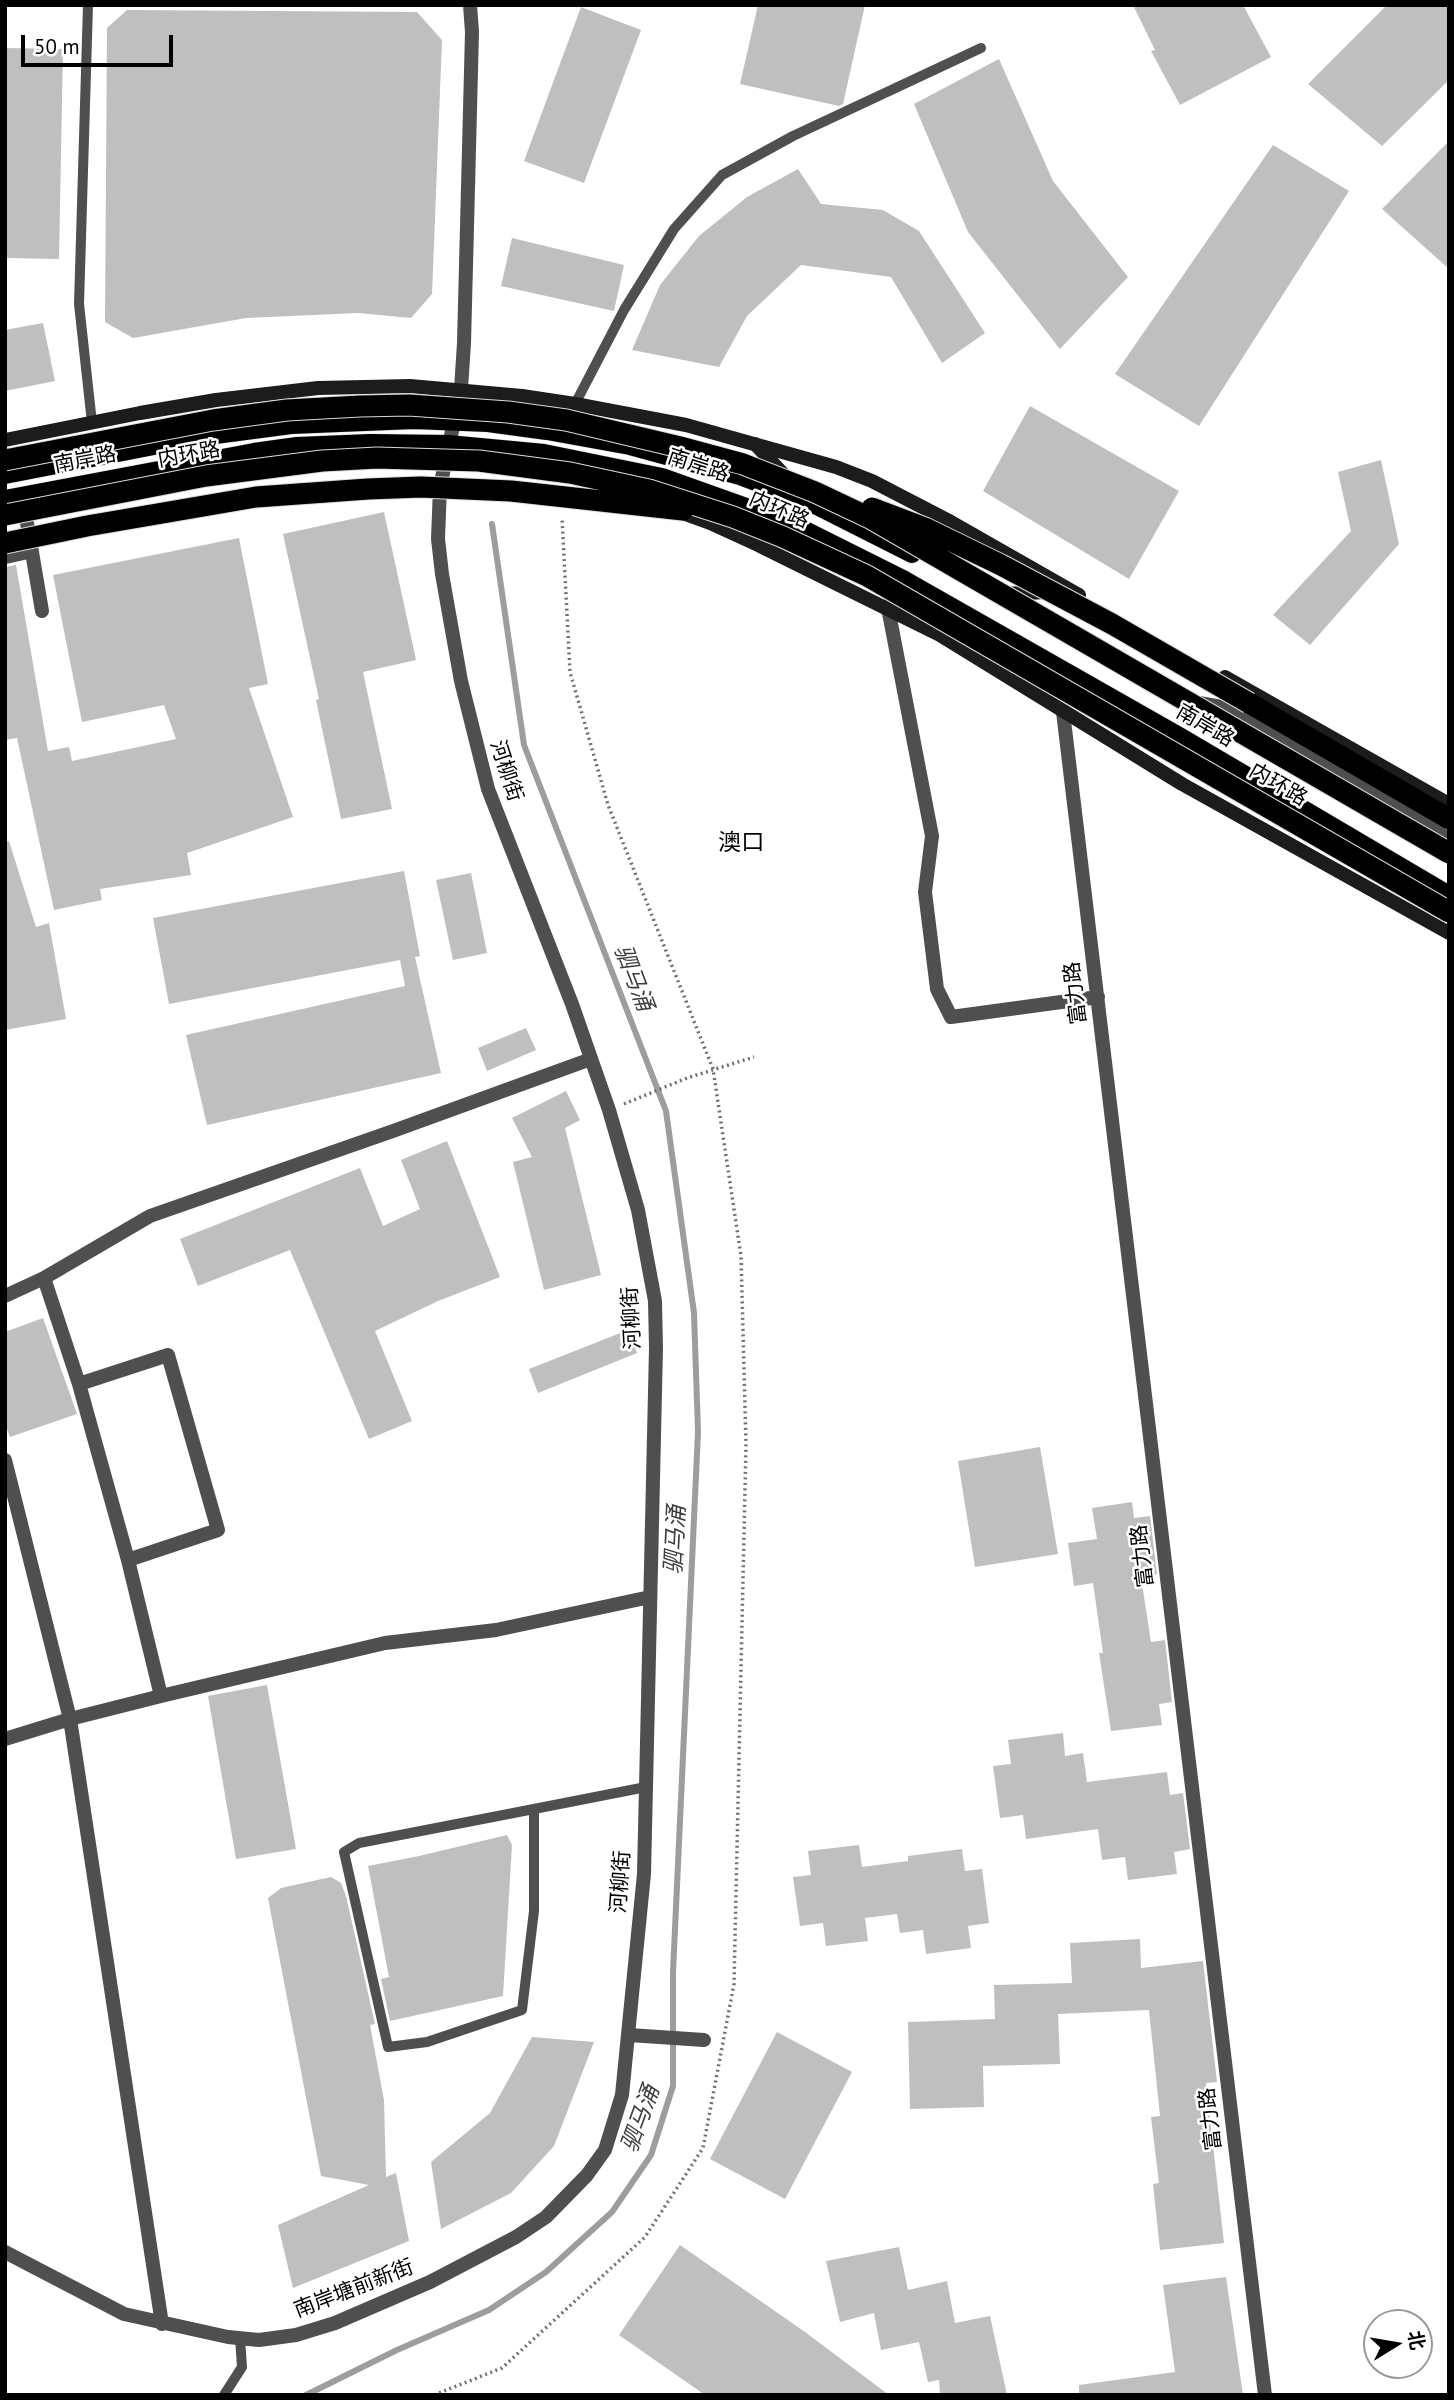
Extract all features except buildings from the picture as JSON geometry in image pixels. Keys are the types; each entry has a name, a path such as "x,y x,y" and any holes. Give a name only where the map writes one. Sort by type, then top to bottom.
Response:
{"highway":[{"name":"内环路","path":"5,460 213,420 287,410 409,405 508,412 566,420 743,464 812,497 870,518 1449,853"},
{"name":"内环路","path":"16,516 179,481 322,461 420,458 479,461 596,478 649,490 733,517 867,576 1439,917"},
{"path":"5,543 256,497 421,487 578,497 733,517"},
{"path":"812,497 899,517 1001,565 1158,650 1449,819"}],"main road":[{"path":"5,440 272,393 370,386 461,389 575,404 686,425 836,467 872,481 951,522 1449,804"},
{"name":"南岸路","path":"5,475 250,429 370,421 453,421 547,431 680,458 812,497 988,594 1449,864"},
{"name":"南岸路","path":"5,499 254,452 297,446 370,443 448,444 544,453 662,477 791,523 903,579 1181,737 1449,895"},
{"path":"755,443 812,497"},
{"path":"5,521 16,516 256,476 365,467 443,467 542,478 615,492 710,523 888,608 940,635 1182,784 1449,921"},
{"path":"988,594 1071,590"},
{"path":"1439,917 1449,933"}],"street":[{"name":"河柳街","path":"470,5 472,32 461,389 443,467 438,516 442,574 461,681 488,789 592,1059 638,1210 655,1301 656,1348 644,1874 622,2095 605,2150 587,2175 546,2217 516,2237"},
{"path":"370,386 370,443"},
{"path":"542,478 547,431"},
{"path":"16,516 33,553 42,611"},
{"path":"903,579 888,608 932,836 925,892 937,989 951,1017 1098,997"},
{"path":"1185,655 1222,707"},
{"path":"1167,698 1222,707 1449,839"},
{"name":"富力路","path":"1063,712 1265,2395"},
{"path":"5,1296 44,1278 150,1216 592,1059"},
{"path":"44,1278 79,1384 128,1560 161,1696"},
{"path":"79,1384 168,1355 215,1518 218,1531 128,1560"},
{"path":"5,1460 70,1719 162,2324"},
{"path":"5,1739 161,1696 385,1643 496,1630 650,1597"},
{"path":"629,2035 704,2040"},
{"name":"南岸塘前新街","path":"5,2252 124,2314 162,2324 259,2340 296,2335 335,2323 430,2282 516,2237"}],"lane":[{"path":"88,5 79,304 92,423"},
{"path":"575,404 624,310 674,229 722,175 793,136 981,48"},
{"path":"5,558 33,553"},
{"path":"534,1809 534,1911 522,2010 427,2042 388,2047 344,1852 359,1843 646,1787"},
{"path":"223,2395 242,2367 240,2338"}],"path":[{"path":"609,1110 687,1078 754,1057"}],"waterway":[{"name":"驷马涌","path":"306,2395 397,2350 489,2310 546,2272 612,2212 651,2155 673,2086 673,1972 698,1432 694,1313 666,1111 524,745 492,524"}],"district":[{"name":"澳口","path":"741,843"}]}
